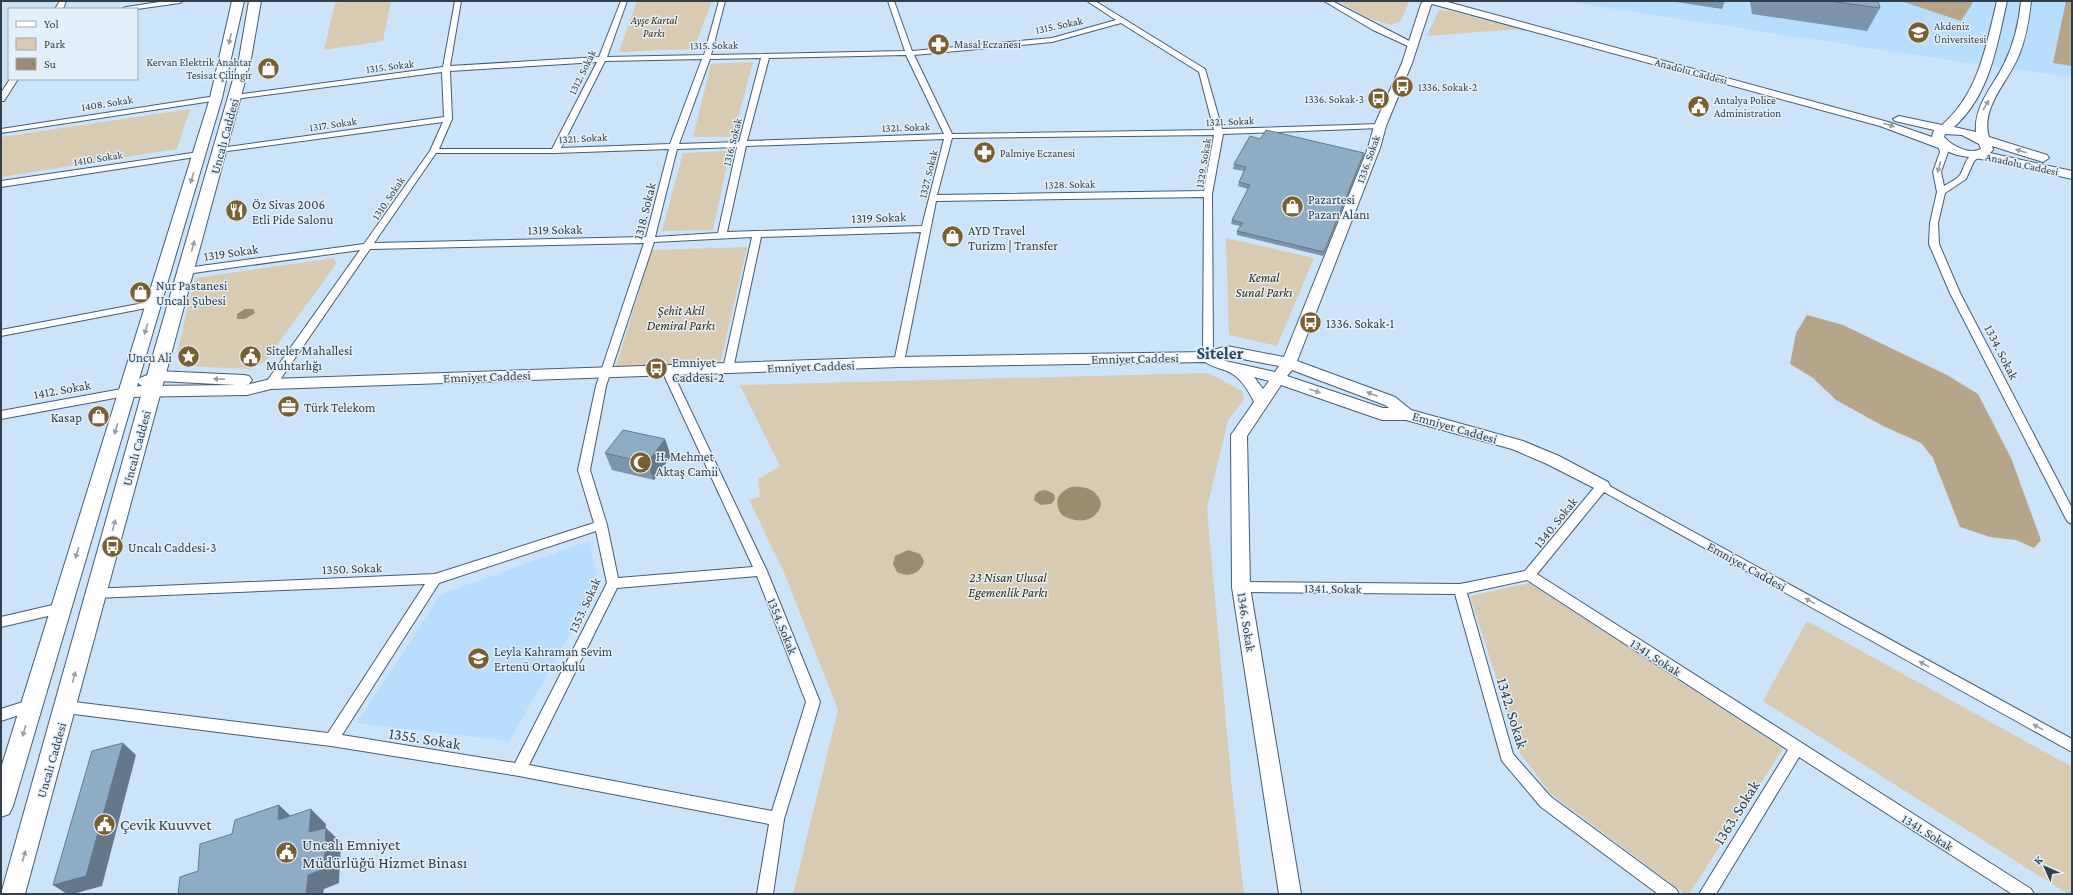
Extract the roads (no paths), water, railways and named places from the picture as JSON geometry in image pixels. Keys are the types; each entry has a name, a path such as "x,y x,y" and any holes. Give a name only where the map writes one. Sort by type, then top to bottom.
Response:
{"main road":[{"name":"Uncalı Caddesi","path":"1,806 216,98 238,1"},
{"name":"Uncalı Caddesi","path":"13,894 66,707 95,593 235,97 245,59 255,1"}],"street":[{"path":"133,8 180,1"},
{"name":"1310. Sokak","path":"271,384 370,246 434,152 448,119 446,69 458,1"},
{"name":"1312. Sokak","path":"555,151 602,59 624,1"},
{"name":"1318. Sokak","path":"605,372 650,240 674,145 707,56 722,1"},
{"name":"1327. Sokak","path":"891,1 909,53 949,136 932,198 899,362"},
{"name":"1329. Sokak","path":"1090,1 1202,71 1219,132 1208,194 1208,357"},
{"path":"1327,1 1376,28 1413,45"},
{"name":"1336. Sokak","path":"1289,363 1374,148 1380,126 1413,45 1426,4 1431,1"},
{"name":"Anadolu Caddesi","path":"1431,1 1884,124 1975,154 2072,175"},
{"name":"Anadolu Caddesi","path":"1462,1 1833,102 1946,129 1966,132 1983,140 2072,166"},
{"path":"1943,144 1937,135 1946,129 1974,96 1986,67 2002,1"},
{"path":"1941,192 1963,177 1970,160 1975,154 1987,150 1980,129 1982,112 2010,65 2023,33 2026,1"},
{"name":"1315. Sokak","path":"235,97 446,69 602,59 909,53 1052,40 1121,21"},
{"name":"1316. Sokak","path":"722,235 742,144 766,55"},
{"path":"1,99 13,80"},
{"name":"1408. Sokak","path":"1,130 216,98"},
{"name":"1317. Sokak","path":"220,150 448,119"},
{"name":"1321. Sokak","path":"434,152 555,151 674,145 742,144 949,136 1219,132 1380,126"},
{"name":"1334. Sokak","path":"1943,144 1944,152 1937,172 1941,192 1934,223 1934,244 1955,293 2072,519"},
{"name":"1410. Sokak","path":"1,184 199,154"},
{"name":"1328. Sokak","path":"932,198 1208,194"},
{"name":"1319 Sokak","path":"186,271 370,246 650,240 722,235 926,229"},
{"path":"728,369 757,234"},
{"path":"1,333 154,304"},
{"name":"Emniyet Caddesi","path":"127,392 154,383 247,390 271,384 605,372 899,362 1208,357 1227,351 1289,363 1390,401 1406,414 1517,445 1553,460 2072,746"},
{"path":"1208,357 1221,365 1278,379 1382,414 1406,414"},
{"name":"1346. Sokak","path":"1289,363 1239,435 1242,587 1290,894"},
{"path":"1235,368 1254,386 1262,402"},
{"name":"1354. Sokak","path":"667,371 761,571 813,702 777,819 765,894"},
{"name":"1353. Sokak","path":"519,770 613,583 601,525 584,470 605,372"},
{"name":"1412. Sokak","path":"1,414 127,392"},
{"name":"1340. Sokak","path":"1529,575 1602,486"},
{"name":"1350. Sokak","path":"95,593 435,579 601,525"},
{"path":"613,583 761,571"},
{"name":"1341. Sokak","path":"1242,587 1460,589 1529,575 1796,748 2026,894"},
{"path":"331,740 435,579"},
{"name":"1342. Sokak","path":"1460,589 1507,757 1546,802 1671,894"},
{"path":"1,622 61,608"},
{"path":"2,715 32,705"},
{"name":"1355. Sokak","path":"66,707 331,740 519,770 777,819"},
{"name":"1363. Sokak","path":"1707,894 1796,748"}],"water":[{"path":"245,309 253,309 255,313 245,319 237,319 237,314"},
{"path":"1071,487 1090,489 1097,494 1101,503 1096,515 1086,520 1074,520 1062,515 1059,511 1057,502 1062,492"},
{"path":"1046,490 1054,494 1055,499 1051,504 1041,505 1034,500 1035,495 1039,491"},
{"path":"908,550 920,554 924,561 917,572 910,575 905,575 897,572 893,564 895,556"}],"place":[{"name":"Akdeniz Üniversitesi","path":"1919,32"},
{"name":"Masal Eczanesi","path":"939,44"},
{"name":"Kervan Elektrik Anahtar Tesisat Çilingir","path":"268,68"},
{"name":"1336. Sokak-2","path":"1403,87"},
{"name":"1336. Sokak-3","path":"1379,99"},
{"name":"Antalya Police Administration","path":"1698,106"},
{"name":"Palmiye Eczanesi","path":"984,153"},
{"name":"Pazartesi Pazarı Alanı","path":"1293,206"},
{"name":"Öz Sivas 2006 Etli Pide Salonu","path":"237,211"},
{"name":"AYD Travel Turizm | Transfer","path":"952,237"},
{"name":"Nur Pastanesi Uncalı Şubesi","path":"141,292"},
{"name":"1336. Sokak-1","path":"1310,323"},
{"name":"Uncu Ali","path":"188,357"},
{"name":"Siteler Mahallesi Muhtarlığı","path":"250,357"},
{"name":"Emniyet Caddesi-2","path":"657,369"},
{"name":"Türk Telekom","path":"289,407"},
{"name":"Kasap","path":"98,417"},
{"name":"H. Mehmet Aktaş Camii","path":"641,463"},
{"name":"Uncalı Caddesi-3","path":"113,547"},
{"name":"Leyla Kahraman Sevim Ertenü Ortaokulu","path":"478,658"},
{"name":"Çevik Kuuvvet","path":"104,824"},
{"name":"Uncalı Emniyet Müdürlüğü Hizmet Binası","path":"287,853"}],"district":[{"name":"Siteler","path":"1220,353"}],"park label":[{"name":"Ayşe Kartal Parkı","path":"654,26"},
{"name":"Kemal Sunal Parkı","path":"1264,284"},
{"name":"Şehit Akil Demiral Parkı","path":"681,318"},
{"name":"23 Nisan Ulusal Egemenlik Parkı","path":"1008,584"}]}
